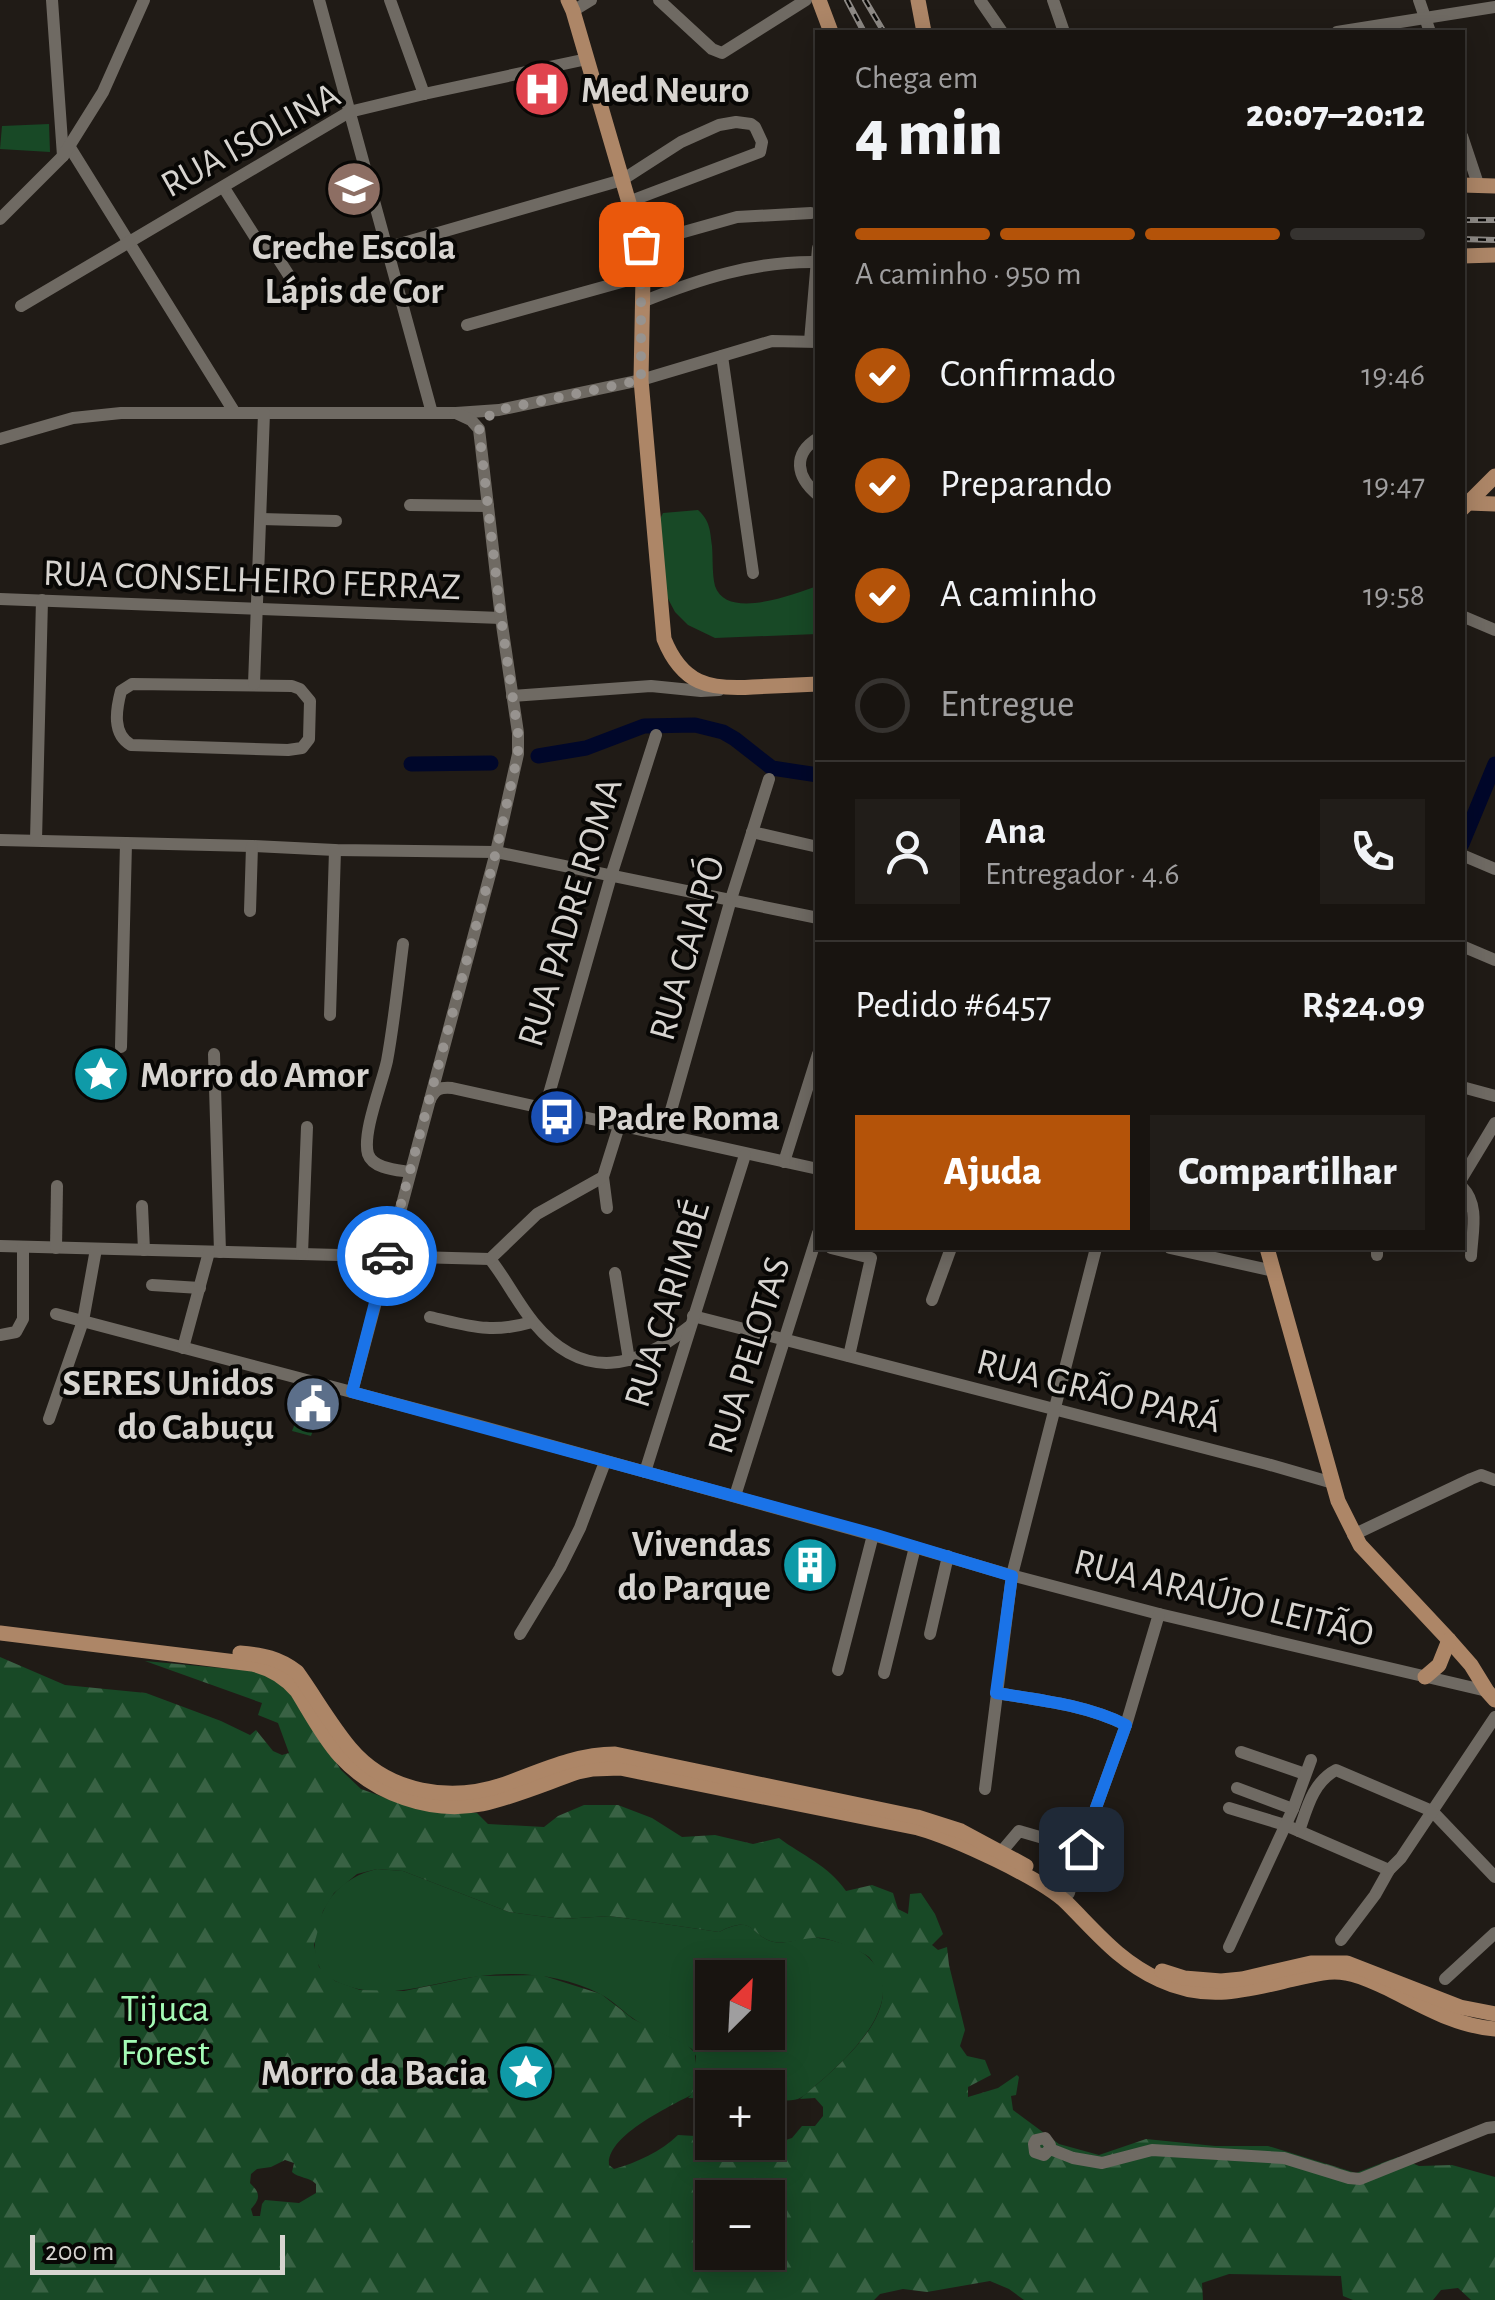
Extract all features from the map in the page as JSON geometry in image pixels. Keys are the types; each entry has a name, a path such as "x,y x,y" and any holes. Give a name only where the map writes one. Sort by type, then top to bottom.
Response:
{"main road":[{"path":"819,0 829,30"},
{"path":"918,0 924,30"},
{"path":"571,5 641,244 641,380 664,639 678,664 692,678 708,686 727,689 815,684"},
{"path":"1465,256 1495,255"},
{"path":"1465,506 1495,476"},
{"path":"1465,506 1495,504"},
{"path":"1269,1250 1338,1501 1353,1535 1369,1557 1450,1640 1491,1696"},
{"path":"0,1625 278,1659 297,1672 362,1760 392,1780 428,1792 484,1791 580,1757 615,1754 917,1817 961,1831 1002,1851 1069,1893 1131,1954 1184,1978 1222,1981 1312,1963 1347,1963 1460,2007 1495,2014"},
{"path":"0,1633 263,1666 279,1674 297,1691 337,1752 355,1771 372,1784 412,1801 445,1806 478,1804 593,1768 620,1768 918,1828 959,1843 1044,1886 1065,1901 1096,1936 1127,1962 1182,1989 1244,1991 1327,1972 1352,1974 1451,2020 1495,2029"},
{"path":"1425,1677 1440,1665 1450,1640"}],"street":[{"path":"52,0 66,151 129,243 235,413"},
{"path":"0,219 66,151 103,92 144,0"},
{"path":"318,0 432,414"},
{"path":"390,0 424,94"},
{"path":"571,5 591,0"},
{"path":"659,0 722,54 806,0"},
{"path":"980,0 1001,30"},
{"path":"1054,0 1063,30"},
{"path":"1419,0 1428,26"},
{"path":"1368,30 1428,26 1495,7"},
{"name":"RUA ISOLINA","path":"20,306 349,112 587,60"},
{"path":"386,248 622,180 668,149 719,125 736,122 755,127 762,142 760,152 628,202"},
{"path":"1465,145 1479,186"},
{"path":"224,188 257,240 272,250 290,277"},
{"path":"641,244 737,217 811,213"},
{"path":"642,302 747,267 815,262"},
{"path":"467,325 642,276"},
{"path":"0,439 94,414 456,414 499,410 641,380 772,341 814,342 815,302"},
{"path":"722,356 753,572"},
{"path":"352,1392 496,852 518,754 479,430 484,419 499,410"},
{"path":"254,684 264,413"},
{"path":"456,414 471,420 479,430"},
{"path":"815,440 806,446 800,466 804,482 815,492"},
{"path":"410,506 488,506"},
{"path":"260,518 336,521"},
{"name":"RUA CONSELHEIRO FERRAZ","path":"0,599 501,618"},
{"path":"36,840 42,600"},
{"path":"1465,617 1495,630"},
{"path":"254,684 292,686 307,695 309,739 302,748 141,746 131,745 119,736 118,701 126,686 254,684"},
{"path":"512,696 651,686 701,691 727,689"},
{"name":"RUA PADRE ROMA","path":"545,1108 611,876 656,736"},
{"name":"RUA CAIAPÓ","path":"664,1135 769,779"},
{"path":"752,832 815,846"},
{"path":"0,840 496,852 815,917"},
{"path":"121,1047 126,844"},
{"path":"250,910 252,846"},
{"path":"330,1015 335,850"},
{"path":"1465,856 1495,869"},
{"path":"403,944 386,1065 368,1153 379,1164 410,1172"},
{"path":"1465,947 1495,960"},
{"path":"183,1348 214,1252 214,1054"},
{"path":"784,1162 815,1064"},
{"path":"438,1066 440,1080 452,1088"},
{"path":"428,1103 437,1090 452,1088 815,1168"},
{"path":"1465,1088 1495,1096"},
{"path":"1465,1173 1495,1123"},
{"path":"607,1208 604,1177 618,1126"},
{"path":"302,1254 308,1127"},
{"name":"RUA CARIMBÉ","path":"645,1472 745,1155"},
{"path":"0,1246 490,1259 525,1224 566,1196 604,1177"},
{"path":"56,1248 57,1186"},
{"path":"1465,1191 1474,1209 1471,1256"},
{"path":"142,1206 144,1250"},
{"name":"RUA PELOTAS","path":"735,1496 815,1243"},
{"path":"0,1335 16,1332 23,1320 24,1247"},
{"path":"49,1418 83,1321 96,1249"},
{"path":"840,1250 871,1258 849,1356"},
{"path":"932,1300 950,1250"},
{"path":"985,1789 1012,1576 1095,1250"},
{"path":"1179,1250 1274,1271"},
{"path":"490,1259 532,1322 558,1346 580,1359 604,1363 629,1360 664,1346 692,1321"},
{"path":"615,1273 629,1360"},
{"path":"152,1285 200,1288"},
{"name":"RUA ARAÚJO LEITÃO","path":"56,1314 735,1496 1012,1576 1491,1696"},
{"path":"430,1317 499,1330 532,1322"},
{"name":"RUA GRÃO PARÁ","path":"692,1321 783,1339 1333,1484"},
{"path":"664,1346 680,1357"},
{"path":"520,1634 580,1528 605,1462"},
{"path":"1353,1535 1470,1478 1482,1475 1495,1480"},
{"path":"838,1670 873,1534"},
{"path":"884,1673 915,1548"},
{"path":"930,1634 948,1556"},
{"path":"1069,1893 1159,1614"},
{"path":"996,1693 1103,1714 1126,1725"},
{"path":"1341,1940 1495,1718"},
{"path":"1241,1752 1305,1774"},
{"path":"1229,1948 1293,1809 1311,1760"},
{"path":"1299,1831 1323,1777 1336,1770 1432,1811 1495,1876"},
{"path":"1237,1788 1293,1809"},
{"path":"1229,1808 1285,1824 1389,1870"},
{"path":"1002,1851 1019,1831 1081,1849"},
{"path":"1445,1979 1495,1933"},
{"path":"1050,2149 1102,2163 1152,2150 1284,2158 1360,2179 1495,2127"}],"green space":[{"path":"49,124 50,152 0,149 2,126"},
{"path":"698,510 705,518 715,586 733,602 762,602 815,587 815,634 715,638 688,625 666,595 660,519 663,513"},
{"name":"SERES Unidos do Cabuçu","path":"308,1390 327,1395 311,1436 292,1431"},
{"name":"Tijuca Forest","path":"0,1657 65,1685 146,1693 250,1735 256,1730 273,1751 289,1753 278,1723 258,1715 262,1703 145,1661 253,1671 271,1676 288,1690 341,1770 361,1789 411,1807 477,1813 488,1824 544,1827 584,1805 618,1805 652,1818 682,1837 715,1835 753,1844 779,1838 823,1868 846,1891 872,1885 893,1893 898,1909 908,1914 910,1894 921,1893 943,1934 932,1945 938,1950 947,1947 965,2030 960,2046 967,2056 985,2060 991,2075 968,2087 968,2097 998,2088 1017,2075 1016,2095 1011,2096 1013,2110 1059,2144 1099,2155 1146,2139 1215,2146 1268,2146 1356,2173 1398,2157 1419,2166 1452,2165 1495,2177 1495,2300 1471,2300 1458,2288 1441,2290 1433,2300 1353,2300 1343,2296 1341,2276 1229,2274 1202,2283 1203,2300 1024,2300 990,2281 927,2292 903,2289 880,2294 874,2300 0,2300","holes":["285,2160 294,2163 292,2172 316,2184 316,2193 299,2203 265,2200 260,2216 253,2216 251,2209 258,2196 250,2183 251,2174"]},
{"path":"377,1869 403,1871 509,1912 562,1919 610,1916 719,1932 746,1925 774,1942 820,1938 839,1942 864,1954 880,1974 880,2007 848,2056 798,2099 785,2100 785,2070 695,2070 695,2098 688,2098 696,2056 692,2049 637,2021 600,1994 572,1982 526,1974 496,1975 379,1991 362,1990 327,1976 315,1951 317,1931 332,1896 353,1878"}],"waterway":[{"path":"538,756 586,748 644,726 695,725 723,732 772,768 815,775"},
{"path":"411,764 491,763"},
{"path":"1465,837 1495,764"}],"railway":[{"path":"847,0 863,30"},
{"path":"865,0 883,30"},
{"path":"1465,220 1495,220"},
{"path":"1465,239 1495,240"}],"way so far":[{"path":"387,1256 496,852 518,754 479,430 484,419 499,410 641,380 641,244"}],"place":[{"name":"Med Neuro","path":"542,89"},
{"name":"Creche Escola Lápis de Cor","path":"354,189"},
{"name":"Morro do Amor","path":"101,1074"},
{"name":"Padre Roma","path":"557,1117"},
{"name":"SERES Unidos do Cabuçu","path":"313,1404"},
{"name":"Vivendas do Parque","path":"810,1565"},
{"name":"Morro da Bacia","path":"526,2072"}],"route":[{"path":"387,1256 352,1392 873,1534 1012,1576 996,1693 1103,1714 1126,1725 1081,1849"}]}
